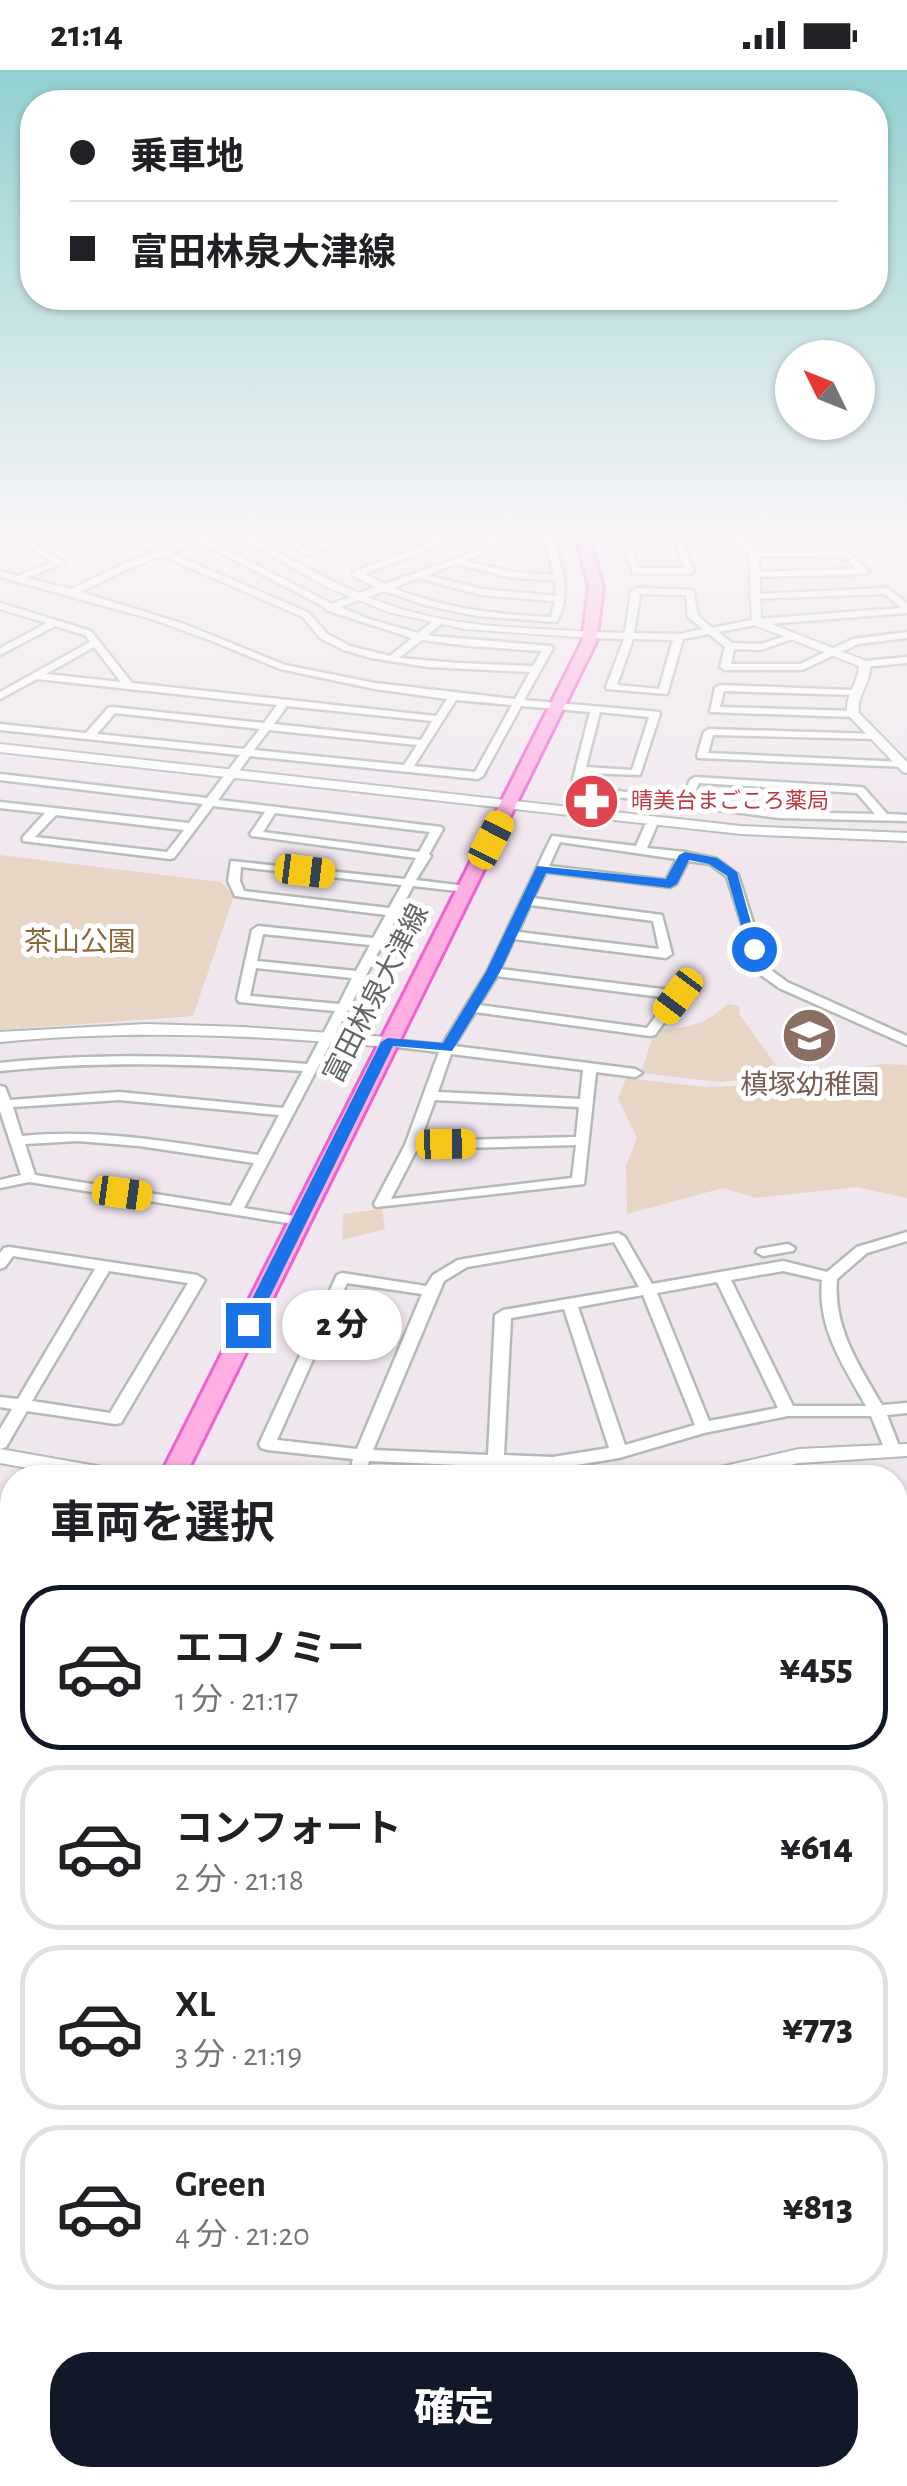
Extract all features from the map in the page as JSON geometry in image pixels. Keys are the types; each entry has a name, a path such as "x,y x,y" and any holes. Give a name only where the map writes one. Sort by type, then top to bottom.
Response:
{"main road":[{"name":"富田林泉大津線","path":"177,1465 560,705 587,644"}],"street":[{"path":"0,696 93,644"},
{"path":"95,644 129,686"},
{"path":"225,644 260,661 383,688 655,714 636,773 582,770"},
{"path":"344,644 393,658 536,669"},
{"path":"393,658 409,644"},
{"path":"0,727 478,776 548,648 502,644"},
{"path":"627,644 611,687 663,692 677,644"},
{"path":"727,644 760,648 772,644"},
{"path":"812,644 865,664 907,660"},
{"path":"730,646 725,667 802,668 847,644"},
{"path":"865,664 865,674 852,692 854,714 905,767"},
{"path":"34,676 439,719"},
{"path":"852,692 720,688 714,710 854,714"},
{"path":"408,768 454,695"},
{"path":"52,812 28,839 170,856 284,703"},
{"path":"596,709 577,784 583,790 822,818 907,818"},
{"path":"89,736 112,710 424,743"},
{"path":"174,744 195,719"},
{"path":"874,738 709,732 702,756 905,767"},
{"path":"0,751 783,834 907,840"},
{"path":"0,778 431,826 438,832 236,1210"},
{"path":"684,804 696,780 860,790 884,818"},
{"path":"0,805 191,827"},
{"path":"508,806 772,838 907,840"},
{"path":"273,808 256,834 426,856"},
{"path":"642,848 651,825"},
{"path":"590,1068 579,1180 381,1204 412,1145 448,1048 493,972 556,838 713,861 732,875 761,968 783,984 907,1041"},
{"path":"542,868 670,884 685,855"},
{"path":"394,912 239,894 233,868 235,863 466,889"},
{"path":"510,935 666,954 658,918 526,901"},
{"path":"344,1008 244,999 258,930 378,942"},
{"path":"251,964 362,975"},
{"path":"472,1008 650,1032 678,996 493,972"},
{"path":"0,1037 140,1026 330,1036 635,1074"},
{"path":"0,1066 116,1057 312,1068"},
{"path":"30,1178 2,1097 118,1096 287,1112"},
{"path":"430,1096 586,1103"},
{"path":"17,1141 92,1137 261,1160"},
{"path":"412,1145 583,1140"},
{"path":"0,1184 30,1178 300,1221"},
{"path":"756,1465 785,1458 900,1450 834,1334 827,1308 830,1277 862,1250 907,1236"},
{"path":"360,1465 438,1278 463,1263 618,1237 648,1290 704,1428"},
{"path":"763,1252 788,1248"},
{"path":"0,1264 9,1251 197,1280 115,1419 0,1402"},
{"path":"0,1443 104,1266"},
{"path":"496,1458 503,1315 783,1266 830,1277"},
{"path":"722,1276 788,1411"},
{"path":"430,1291 342,1278 268,1444 363,1454 553,1463 620,1452 704,1428 788,1411 907,1408"},
{"path":"570,1304 620,1452"},
{"path":"0,1456 51,1465"}],"green space":[{"name":"茶山公園","path":"0,855 221,882 234,896 193,1016 0,1030"},
{"path":"727,1004 739,1006 740,1015 784,1076 719,1082 641,1073 652,1038 659,1029 696,1024"},
{"path":"882,1064 907,1065 907,1198 857,1187 756,1198 723,1188 627,1214 626,1166 637,1138 618,1099 626,1078 705,1087 756,1085"},
{"path":"382,1209 385,1229 342,1240 343,1214"}],"place":[{"name":"晴美台まごころ薬局","path":"592,801"},
{"name":"槙塚幼稚園","path":"810,1035"}],"route":[{"path":"248,1325 388,1042 448,1048 493,972 542,868 670,884 685,855 713,861 732,875 754,949"}]}
